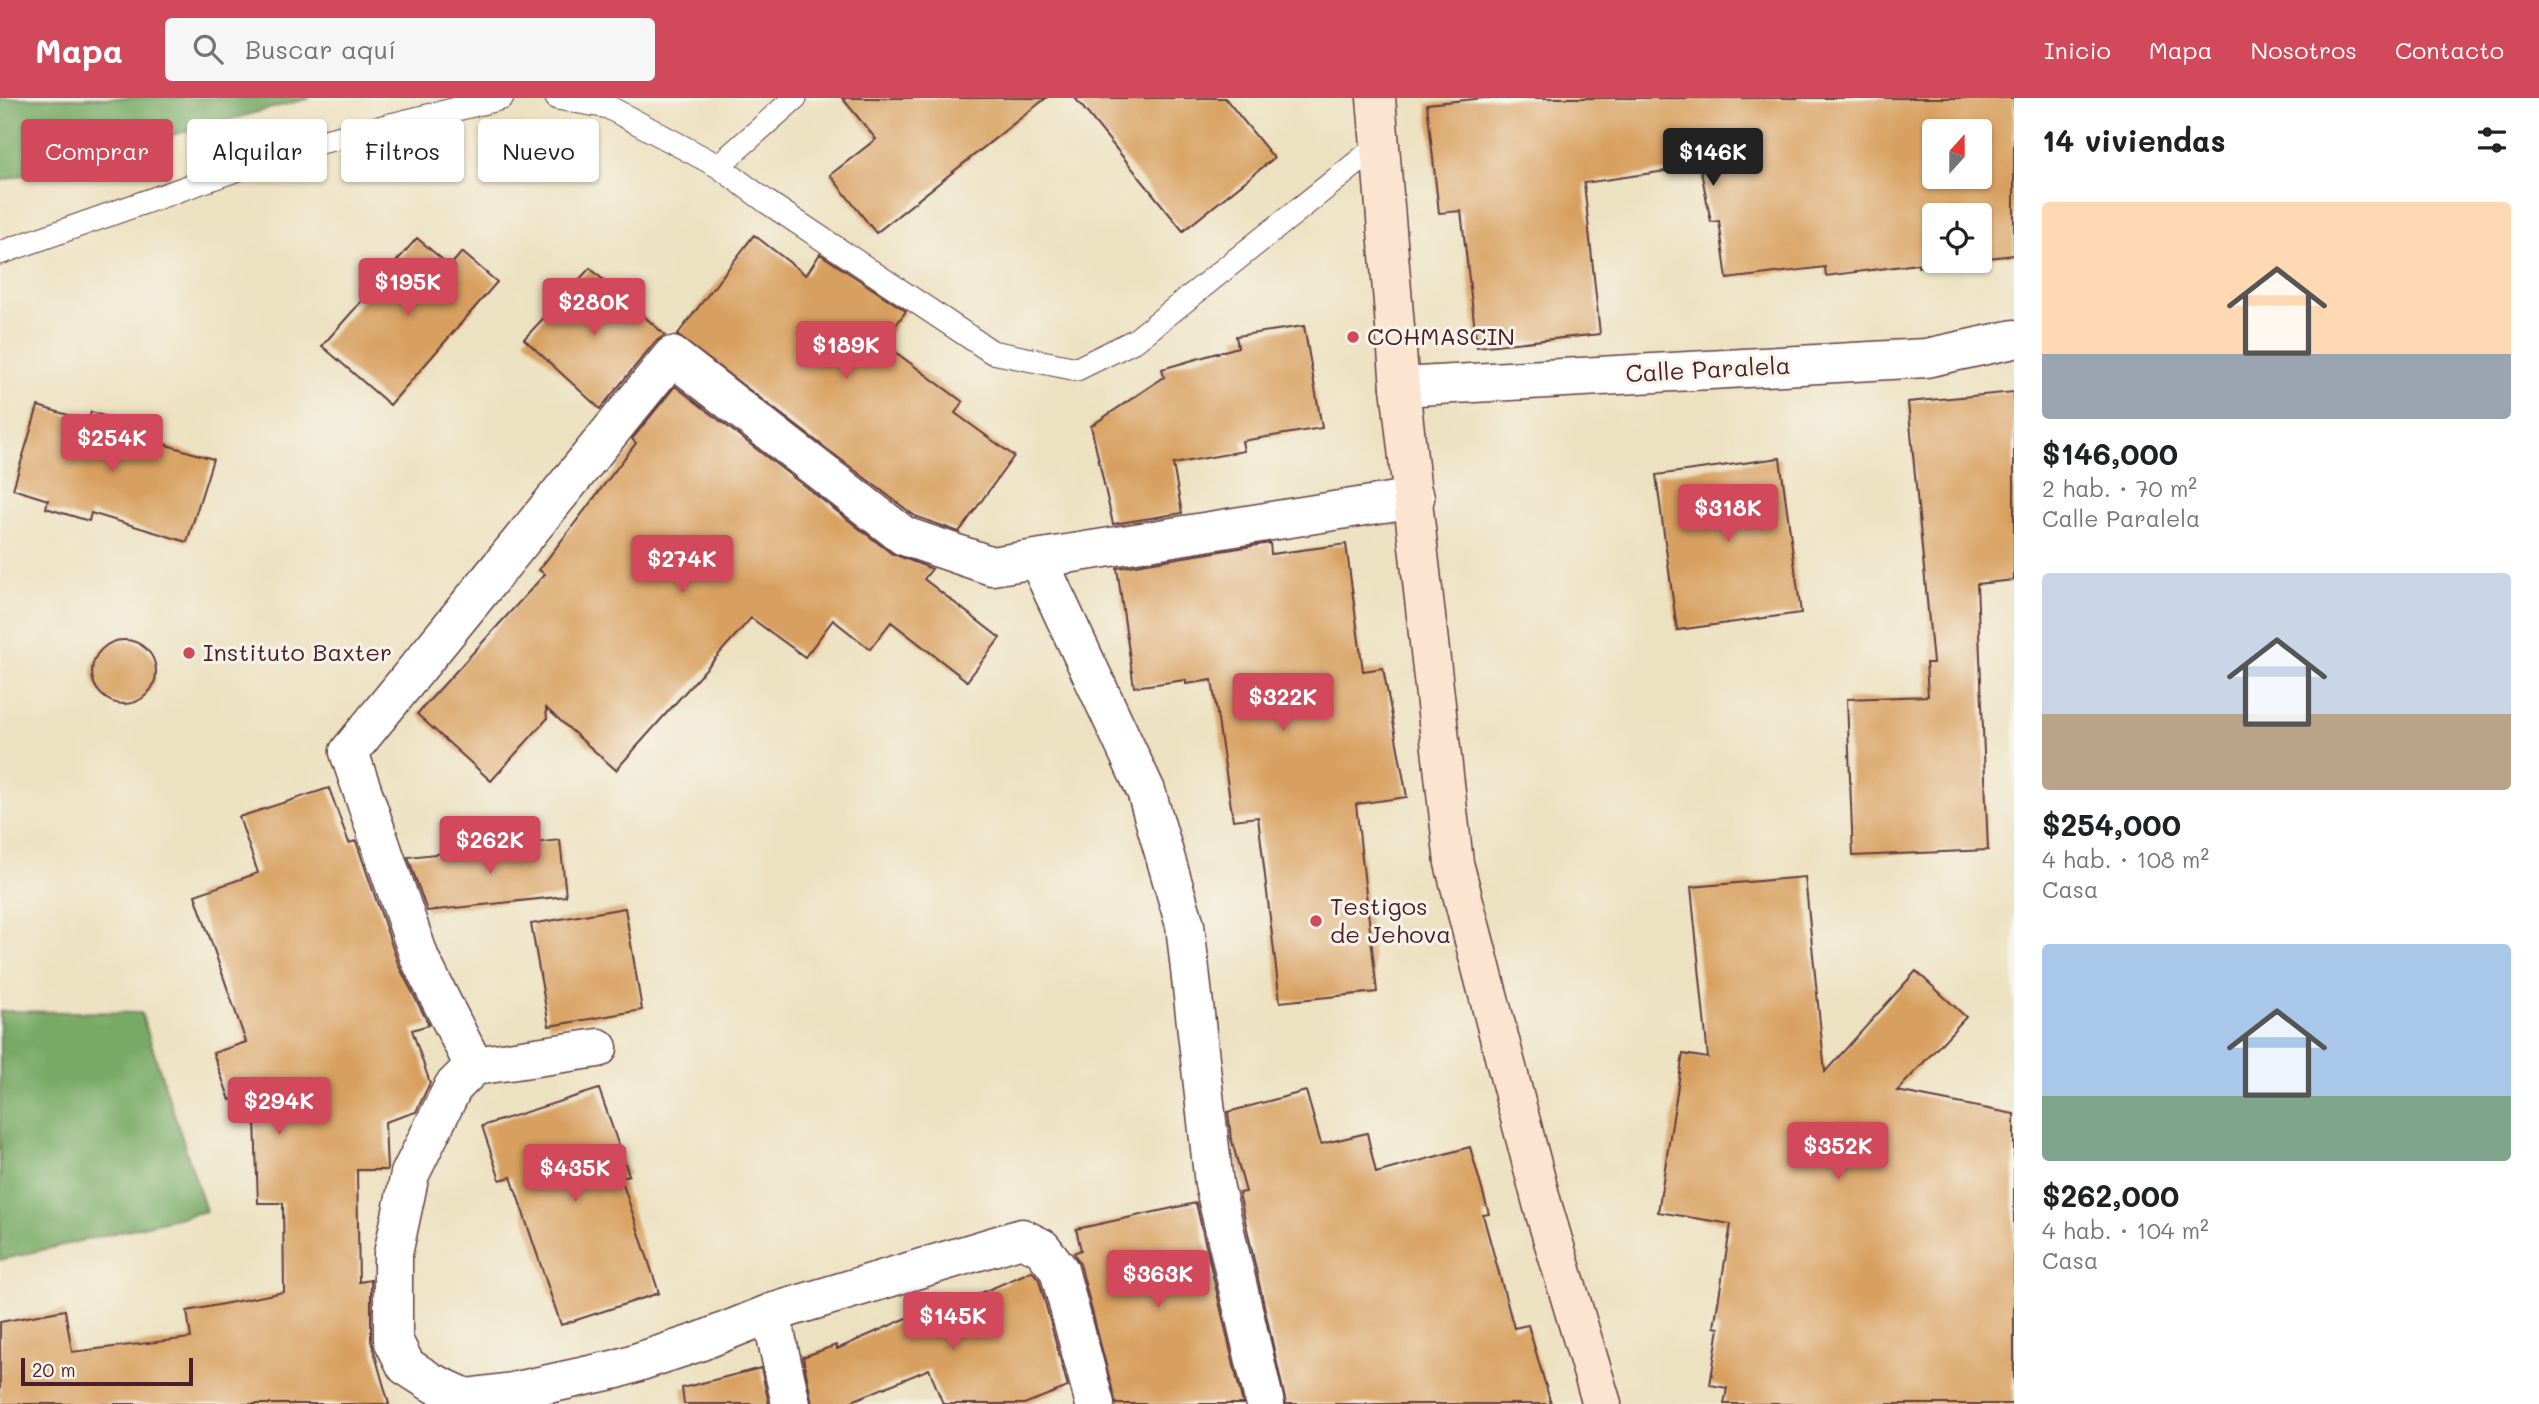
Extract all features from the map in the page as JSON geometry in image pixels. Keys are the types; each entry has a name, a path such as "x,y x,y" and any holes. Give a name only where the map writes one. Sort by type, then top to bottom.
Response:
{"main road":[{"path":"1376,98 1400,387 1415,498 1454,863 1543,1207 1602,1404"}],"street":[{"name":"Calle Paralela","path":"1400,387 1926,358 2014,339"},
{"path":"474,1066 420,959 349,752 672,356 904,536 992,566 1415,498"},
{"path":"1038,560 1146,791 1185,925 1214,1184 1265,1404"},
{"path":"598,1048 474,1066 453,1087 410,1174 393,1254 393,1340 406,1366 431,1382 466,1398 512,1392 617,1369 699,1342 771,1313 1022,1238 1042,1248 1059,1270 1095,1404"},
{"path":"771,1313 792,1404"}],"lane":[{"path":"0,253 304,146 502,98"},
{"path":"557,98 608,107 719,166 767,202 992,352 1077,369 1136,340 1379,145"},
{"path":"719,166 796,98"}],"green space":[{"path":"0,98 310,98 232,119 187,119 187,131 173,135 173,119 21,119 21,175 0,181"},
{"path":"0,1011 141,1013 206,1211 0,1260"}],"building":[{"path":"842,98 1046,98 876,233 830,175 876,139"},
{"path":"1075,98 1225,98 1274,158 1183,231"},
{"path":"1484,98 2014,98 2014,255 1992,258 1992,203 1922,203 1922,267 1918,267 1918,264 1826,276 1825,267 1727,279 1719,221 1711,222 1700,166 1584,183 1600,334 1477,347 1461,211 1439,213 1427,104"},
{"path":"754,235 806,275 820,254 906,311 883,343 963,402 955,413 1014,456 959,532 915,516 677,335"},
{"path":"417,238 450,266 462,252 497,282 390,405 322,346"},
{"path":"590,268 665,335 655,342 600,409 524,339"},
{"path":"1304,326 1322,428 1242,441 1244,451 1173,464 1182,513 1113,524 1091,426 1164,377 1162,369 1238,347 1236,336"},
{"path":"675,386 891,553 932,569 924,579 1000,638 967,681 891,622 870,649 833,620 805,657 751,618 616,770 546,708 547,719 491,781 417,714 545,574 539,570 636,443 632,439"},
{"path":"2014,392 2014,580 1977,584 1988,850 1853,856 1847,699 1928,696 1926,663 1933,663 1908,402"},
{"path":"38,406 88,421 91,412 133,425 130,434 213,459 187,542 91,513 89,521 46,508 48,500 13,489"},
{"path":"1780,458 1801,613 1677,630 1656,475"},
{"path":"1270,543 1271,554 1346,544 1363,671 1383,668 1407,797 1356,804 1377,992 1280,1002 1258,817 1233,820 1212,680 1186,684 1186,680 1134,687 1117,568"},
{"path":"124,640 136,642 147,649 154,660 154,684 147,695 136,702 124,704 112,702 101,695 94,684 92,672 94,660 101,649 112,642"},
{"path":"329,788 349,843 356,841 399,966 429,1025 412,1030 430,1083 416,1112 385,1122 387,1170 357,1170 359,1282 371,1280 371,1341 389,1404 0,1404 0,1322 65,1310 72,1352 191,1338 187,1311 284,1292 283,1203 258,1203 254,1092 230,1100 213,1053 246,1042 195,895 258,873 239,817"},
{"path":"560,840 566,896 427,911 408,857"},
{"path":"1805,877 1825,1072 1916,971 1966,1017 1897,1091 2014,1114 2014,1404 1724,1404 1727,1388 1710,1385 1719,1328 1714,1327 1731,1224 1658,1212 1683,1054 1708,1058 1691,887"},
{"path":"625,908 642,1010 549,1026 531,924"},
{"path":"599,1089 629,1175 621,1178 659,1293 561,1325 511,1177 500,1180 482,1126"},
{"path":"1306,1091 1321,1144 1367,1133 1376,1173 1470,1147 1489,1214 1483,1215 1514,1328 1528,1325 1551,1404 1286,1404 1239,1193 1246,1192 1231,1138 1228,1112"},
{"path":"1196,1203 1243,1404 1116,1404 1080,1264 1074,1253 1081,1250 1076,1229"},
{"path":"1032,1271 1039,1280 1068,1387 1024,1404 943,1404 929,1369 845,1404 812,1404 803,1357 836,1345 837,1349 927,1309 930,1315"},
{"path":"761,1368 769,1404 684,1404 682,1388"}],"place":[{"name":"COHMASCIN","path":"1353,337"},
{"name":"Instituto Baxter","path":"189,653"},
{"name":"Testigos de Jehova","path":"1316,921"}]}
